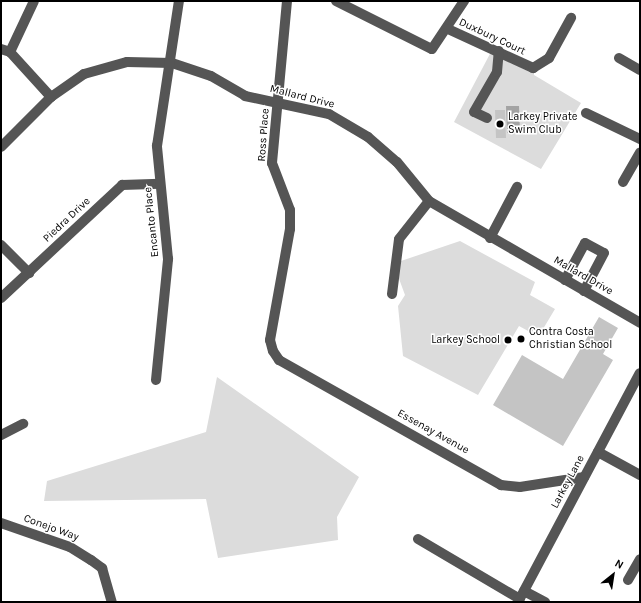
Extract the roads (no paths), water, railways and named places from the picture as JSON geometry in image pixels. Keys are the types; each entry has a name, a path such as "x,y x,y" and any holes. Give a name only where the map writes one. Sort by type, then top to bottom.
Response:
{"street":[{"path":"34,1 5,51 51,97"},
{"name":"Encanto Place","path":"156,380 168,258 156,146 172,63 179,1"},
{"name":"Ross Place","path":"279,360 270,340 290,210 272,163 279,102 287,1"},
{"path":"336,1 422,48 434,48 448,29 464,1"},
{"name":"Duxbury Court","path":"448,29 481,47 499,51 525,66 539,66 549,58 571,18"},
{"path":"487,118 474,112 497,72 499,51"},
{"path":"619,58 640,70"},
{"name":"Mallard Drive","path":"1,147 51,97 84,74 127,62 172,63 211,76 245,96 279,102 329,114 368,137 397,162 429,202 640,322"},
{"path":"586,113 640,139"},
{"path":"623,182 640,153"},
{"name":"Piedra Drive","path":"1,298 122,185 160,184"},
{"path":"490,238 517,187"},
{"path":"392,294 399,239 429,202"},
{"path":"1,244 29,273"},
{"path":"565,280 585,244 604,253 584,291"},
{"name":"Essenay Avenue","path":"279,360 501,485 520,487 584,477"},
{"name":"Larkey Lane","path":"520,597 640,373"},
{"path":"1,435 23,424"},
{"path":"598,452 640,475"},
{"name":"Conejo Way","path":"1,523 70,547 91,560 102,568 112,602"},
{"path":"418,540 520,597 545,602"},
{"path":"628,580 640,559"}],"place":[{"name":"Larkey Private Swim Club","path":"500,124"},
{"name":"Contra Costa Christian School","path":"521,339"},
{"name":"Larkey School","path":"508,340"}]}
